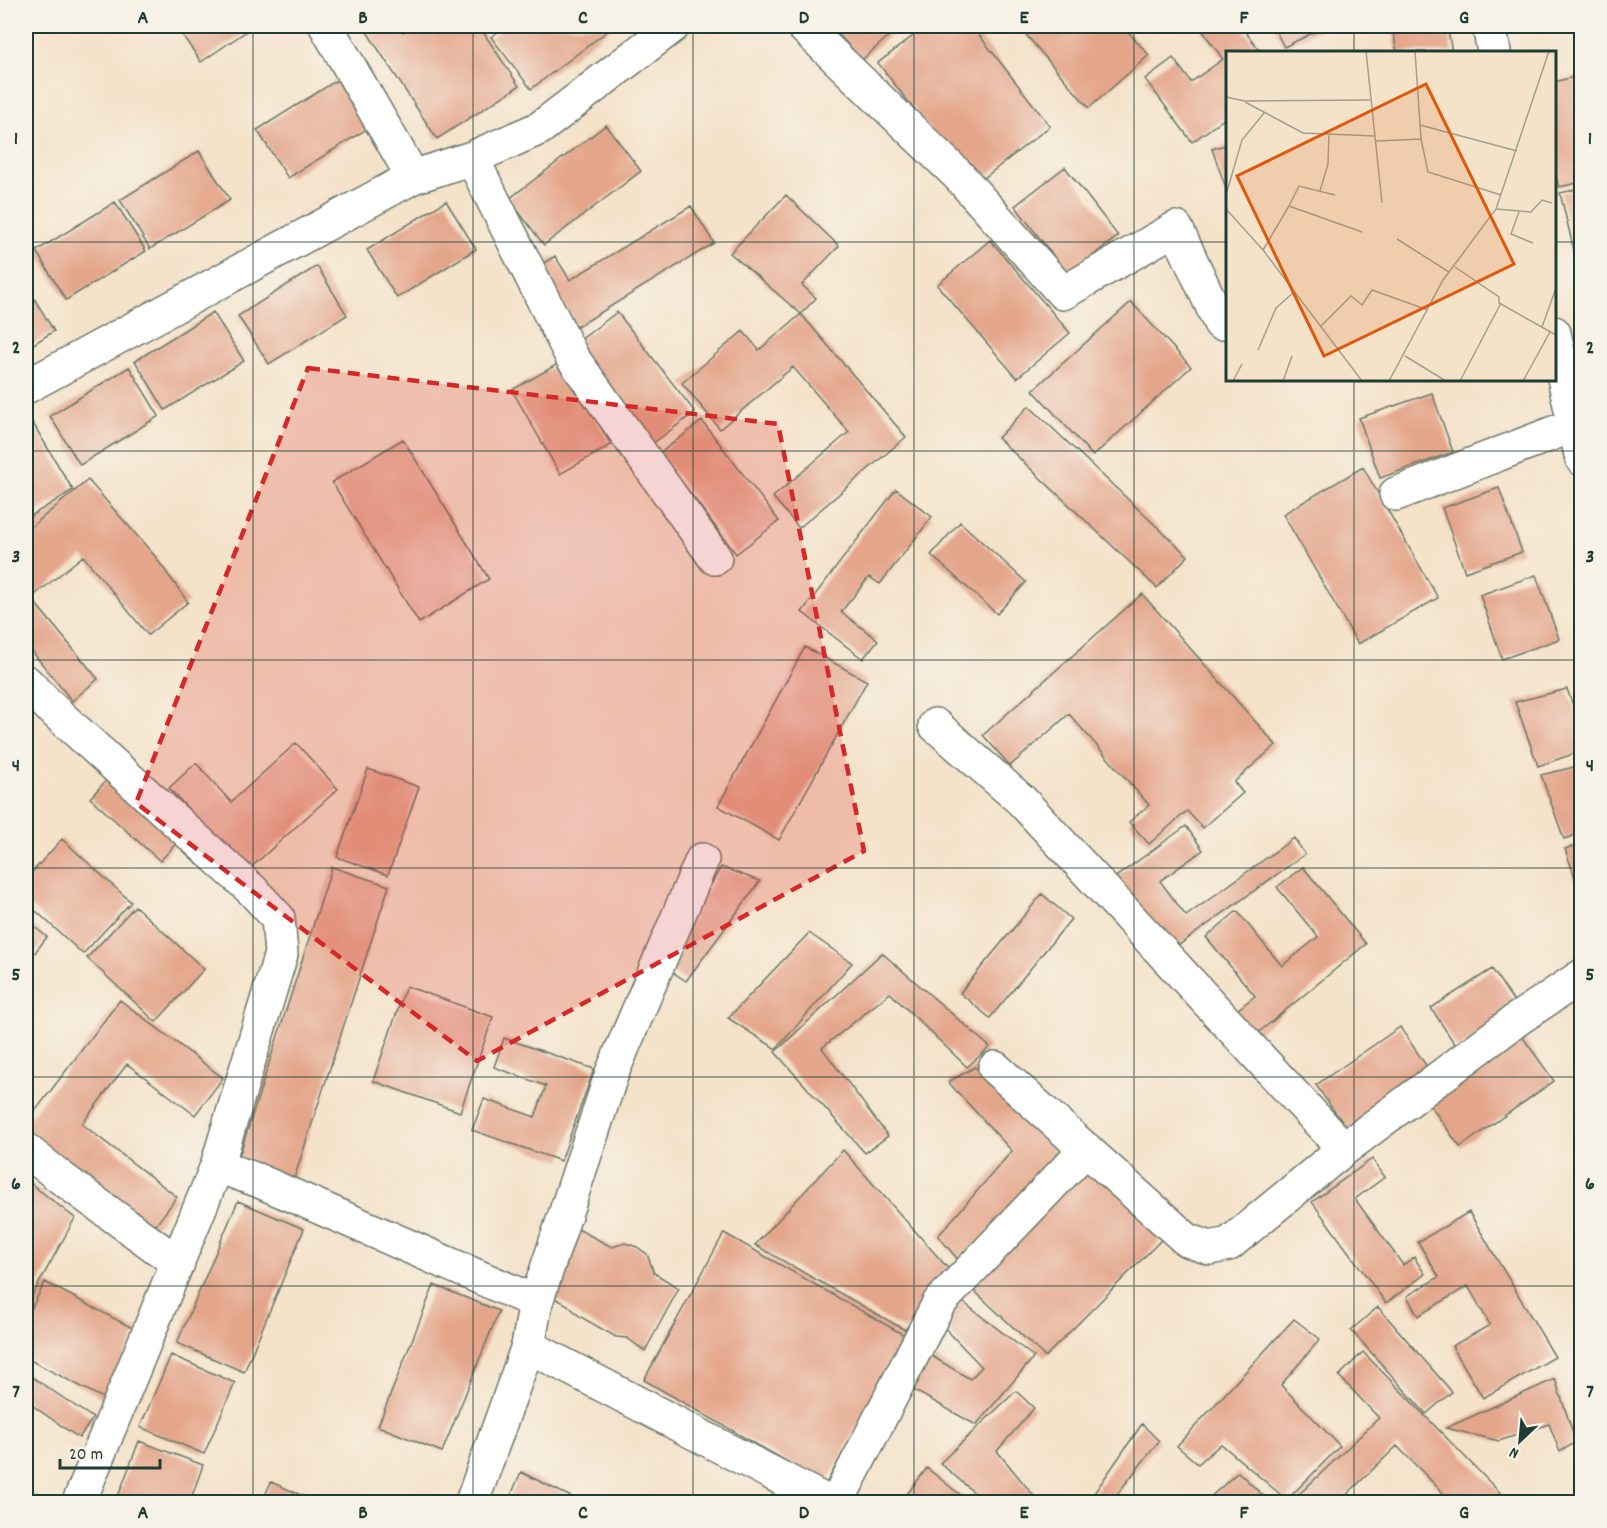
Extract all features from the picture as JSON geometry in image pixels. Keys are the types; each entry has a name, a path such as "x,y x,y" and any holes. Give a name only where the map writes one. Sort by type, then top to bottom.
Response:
{"street":[{"path":"326,26 414,177"},
{"path":"26,387 414,177 472,158 540,129 673,26"},
{"path":"803,26 959,176 1063,292 1176,228 1221,323 1226,320"},
{"path":"1489,26 1494,51"},
{"path":"472,158 572,357 715,558"},
{"path":"1556,342 1581,459"},
{"path":"1396,494 1574,425"},
{"path":"26,682 252,890 278,918 281,954 217,1166 79,1503"},
{"path":"935,725 1021,800 1344,1149"},
{"path":"472,1503 528,1346 536,1302 612,1073 702,860"},
{"path":"995,1068 1187,1240 1210,1248 1228,1244 1344,1149 1519,1017 1581,976"},
{"path":"837,1503 939,1303 1086,1149"},
{"path":"26,1150 60,1178 178,1263"},
{"path":"217,1166 257,1180 536,1302"},
{"path":"528,1346 827,1503"}],"highlighted area":[{"path":"308,368 778,424 864,851 477,1061 136,803"}],"building":[{"path":"176,26 254,26 201,62"},
{"path":"363,26 399,26 403,32 412,26 479,26 519,86 437,139"},
{"path":"506,26 614,26 531,89 491,37"},
{"path":"831,26 900,26 862,60"},
{"path":"926,26 972,26 1050,126 974,186 878,63"},
{"path":"1027,26 1123,26 1149,55 1089,108 1022,30"},
{"path":"1199,26 1241,26 1260,51 1226,51 1226,117 1192,142 1145,79 1173,58 1191,82 1223,59"},
{"path":"1273,26 1327,26 1284,47"},
{"path":"1392,26 1447,26 1452,51 1397,51"},
{"path":"1582,75 1582,182 1559,187 1556,177 1556,82"},
{"path":"337,80 367,129 288,178 257,130"},
{"path":"606,125 641,171 544,245 509,199"},
{"path":"1226,145 1226,188 1212,149"},
{"path":"199,151 230,200 150,249 120,200"},
{"path":"1065,167 1118,236 1068,275 1015,206"},
{"path":"1582,188 1582,262 1577,263 1560,193"},
{"path":"786,195 839,246 802,285 816,298 801,314 730,253"},
{"path":"446,201 476,249 397,298 367,250"},
{"path":"115,202 146,251 66,300 36,251"},
{"path":"691,206 714,243 577,327 539,266 555,256 570,280"},
{"path":"990,240 1070,333 1017,378 937,285"},
{"path":"317,266 347,315 269,364 238,316"},
{"path":"26,285 54,331 26,349"},
{"path":"1131,302 1191,367 1093,456 1033,390"},
{"path":"213,312 244,361 165,410 135,361"},
{"path":"617,312 695,412 652,444 575,344"},
{"path":"801,314 906,437 799,528 773,497 849,432 793,367 720,429 682,383 743,331 759,350"},
{"path":"563,361 611,445 560,474 512,390"},
{"path":"129,367 159,416 80,465 50,416"},
{"path":"1432,393 1453,452 1380,478 1359,418"},
{"path":"1029,406 1188,556 1157,588 998,438"},
{"path":"26,412 73,490 26,519"},
{"path":"702,421 779,521 736,554 660,453"},
{"path":"403,439 489,579 419,623 332,482"},
{"path":"1363,467 1438,598 1358,644 1283,514"},
{"path":"88,480 154,555 188,602 148,635 83,556 31,598 98,679 72,701 26,644 26,531"},
{"path":"1499,488 1522,552 1465,572 1442,508"},
{"path":"896,489 932,517 880,584 869,577 841,612 878,640 863,659 802,612"},
{"path":"960,522 1026,582 997,614 931,555"},
{"path":"1536,575 1559,639 1502,659 1480,595"},
{"path":"1142,594 1276,745 1234,782 1243,793 1203,828 1187,811 1149,844 1129,822 1149,805 1069,714 1010,766 983,735"},
{"path":"805,647 867,681 779,840 718,806"},
{"path":"1567,689 1582,730 1582,751 1538,766 1515,702"},
{"path":"296,743 338,789 246,872 169,788 196,763 231,802"},
{"path":"1582,765 1582,833 1564,839 1541,775"},
{"path":"368,769 419,787 388,875 337,857"},
{"path":"114,772 184,835 160,861 90,798"},
{"path":"1186,826 1203,850 1160,881 1186,916 1294,838 1305,854 1168,953 1113,879"},
{"path":"62,839 131,902 83,954 26,902 26,879"},
{"path":"1582,843 1582,895 1581,895 1565,849"},
{"path":"332,867 389,886 293,1182 237,1163"},
{"path":"721,867 760,881 686,981 665,967"},
{"path":"1303,867 1366,944 1253,1037 1233,1013 1255,996 1206,937 1237,911 1282,966 1318,937 1277,887"},
{"path":"1042,894 1071,919 990,1018 960,993"},
{"path":"135,906 204,969 156,1022 87,958"},
{"path":"26,920 47,937 26,964"},
{"path":"809,933 852,963 776,1049 728,1018"},
{"path":"882,953 990,1047 967,1067 890,993 822,1048 888,1136 865,1153 775,1052"},
{"path":"1492,969 1519,1009 1458,1049 1431,1008"},
{"path":"406,986 493,1017 460,1112 373,1081"},
{"path":"120,1000 223,1078 195,1115 127,1064 82,1124 177,1197 153,1229 26,1133 26,1123"},
{"path":"1400,1027 1432,1074 1349,1132 1316,1085"},
{"path":"1522,1036 1554,1081 1460,1147 1427,1101"},
{"path":"504,1038 594,1069 561,1161 472,1130 484,1099 535,1117 546,1086 494,1067"},
{"path":"975,1067 1066,1151 960,1262 938,1236 1012,1151 948,1082"},
{"path":"843,1150 954,1275 905,1330 755,1245"},
{"path":"1372,1159 1385,1177 1355,1199 1403,1265 1414,1257 1425,1274 1386,1303 1312,1202"},
{"path":"1087,1162 1164,1237 1045,1357 967,1284"},
{"path":"26,1180 75,1218 26,1307"},
{"path":"238,1201 304,1229 244,1372 177,1343"},
{"path":"1469,1212 1555,1357 1483,1398 1452,1346 1490,1325 1468,1286 1418,1316 1407,1296 1439,1277 1418,1242"},
{"path":"574,1227 612,1247 625,1243 637,1247 647,1254 654,1273 679,1288 645,1351 627,1338 616,1337 579,1316 568,1305 547,1294"},
{"path":"724,1233 906,1336 826,1484 644,1380"},
{"path":"45,1282 138,1331 103,1398 26,1358 26,1319"},
{"path":"434,1285 499,1311 442,1452 378,1426"},
{"path":"959,1299 1034,1357 976,1425 901,1383 925,1352 970,1379 982,1367 939,1322"},
{"path":"1378,1307 1452,1392 1426,1414 1351,1330"},
{"path":"1294,1319 1320,1339 1281,1385 1340,1446 1287,1500 1221,1444 1198,1464 1177,1446"},
{"path":"1363,1352 1505,1498 1501,1502 1452,1502 1397,1446 1339,1502 1291,1502 1379,1418 1339,1376"},
{"path":"171,1355 235,1383 204,1454 140,1427"},
{"path":"26,1373 93,1418 79,1438 26,1401"},
{"path":"1555,1379 1576,1442 1560,1452 1549,1424 1499,1441 1446,1428"},
{"path":"1016,1391 1034,1408 997,1451 1039,1502 985,1502 940,1463"},
{"path":"1142,1424 1159,1441 1111,1502 1088,1502"},
{"path":"139,1441 203,1465 190,1502 116,1502"},
{"path":"927,1468 969,1502 901,1502"},
{"path":"521,1472 581,1502 508,1502"},
{"path":"1238,1472 1270,1502 1205,1502"},
{"path":"271,1482 317,1502 262,1502"},
{"path":"26,1489 45,1501 26,1502"}]}
